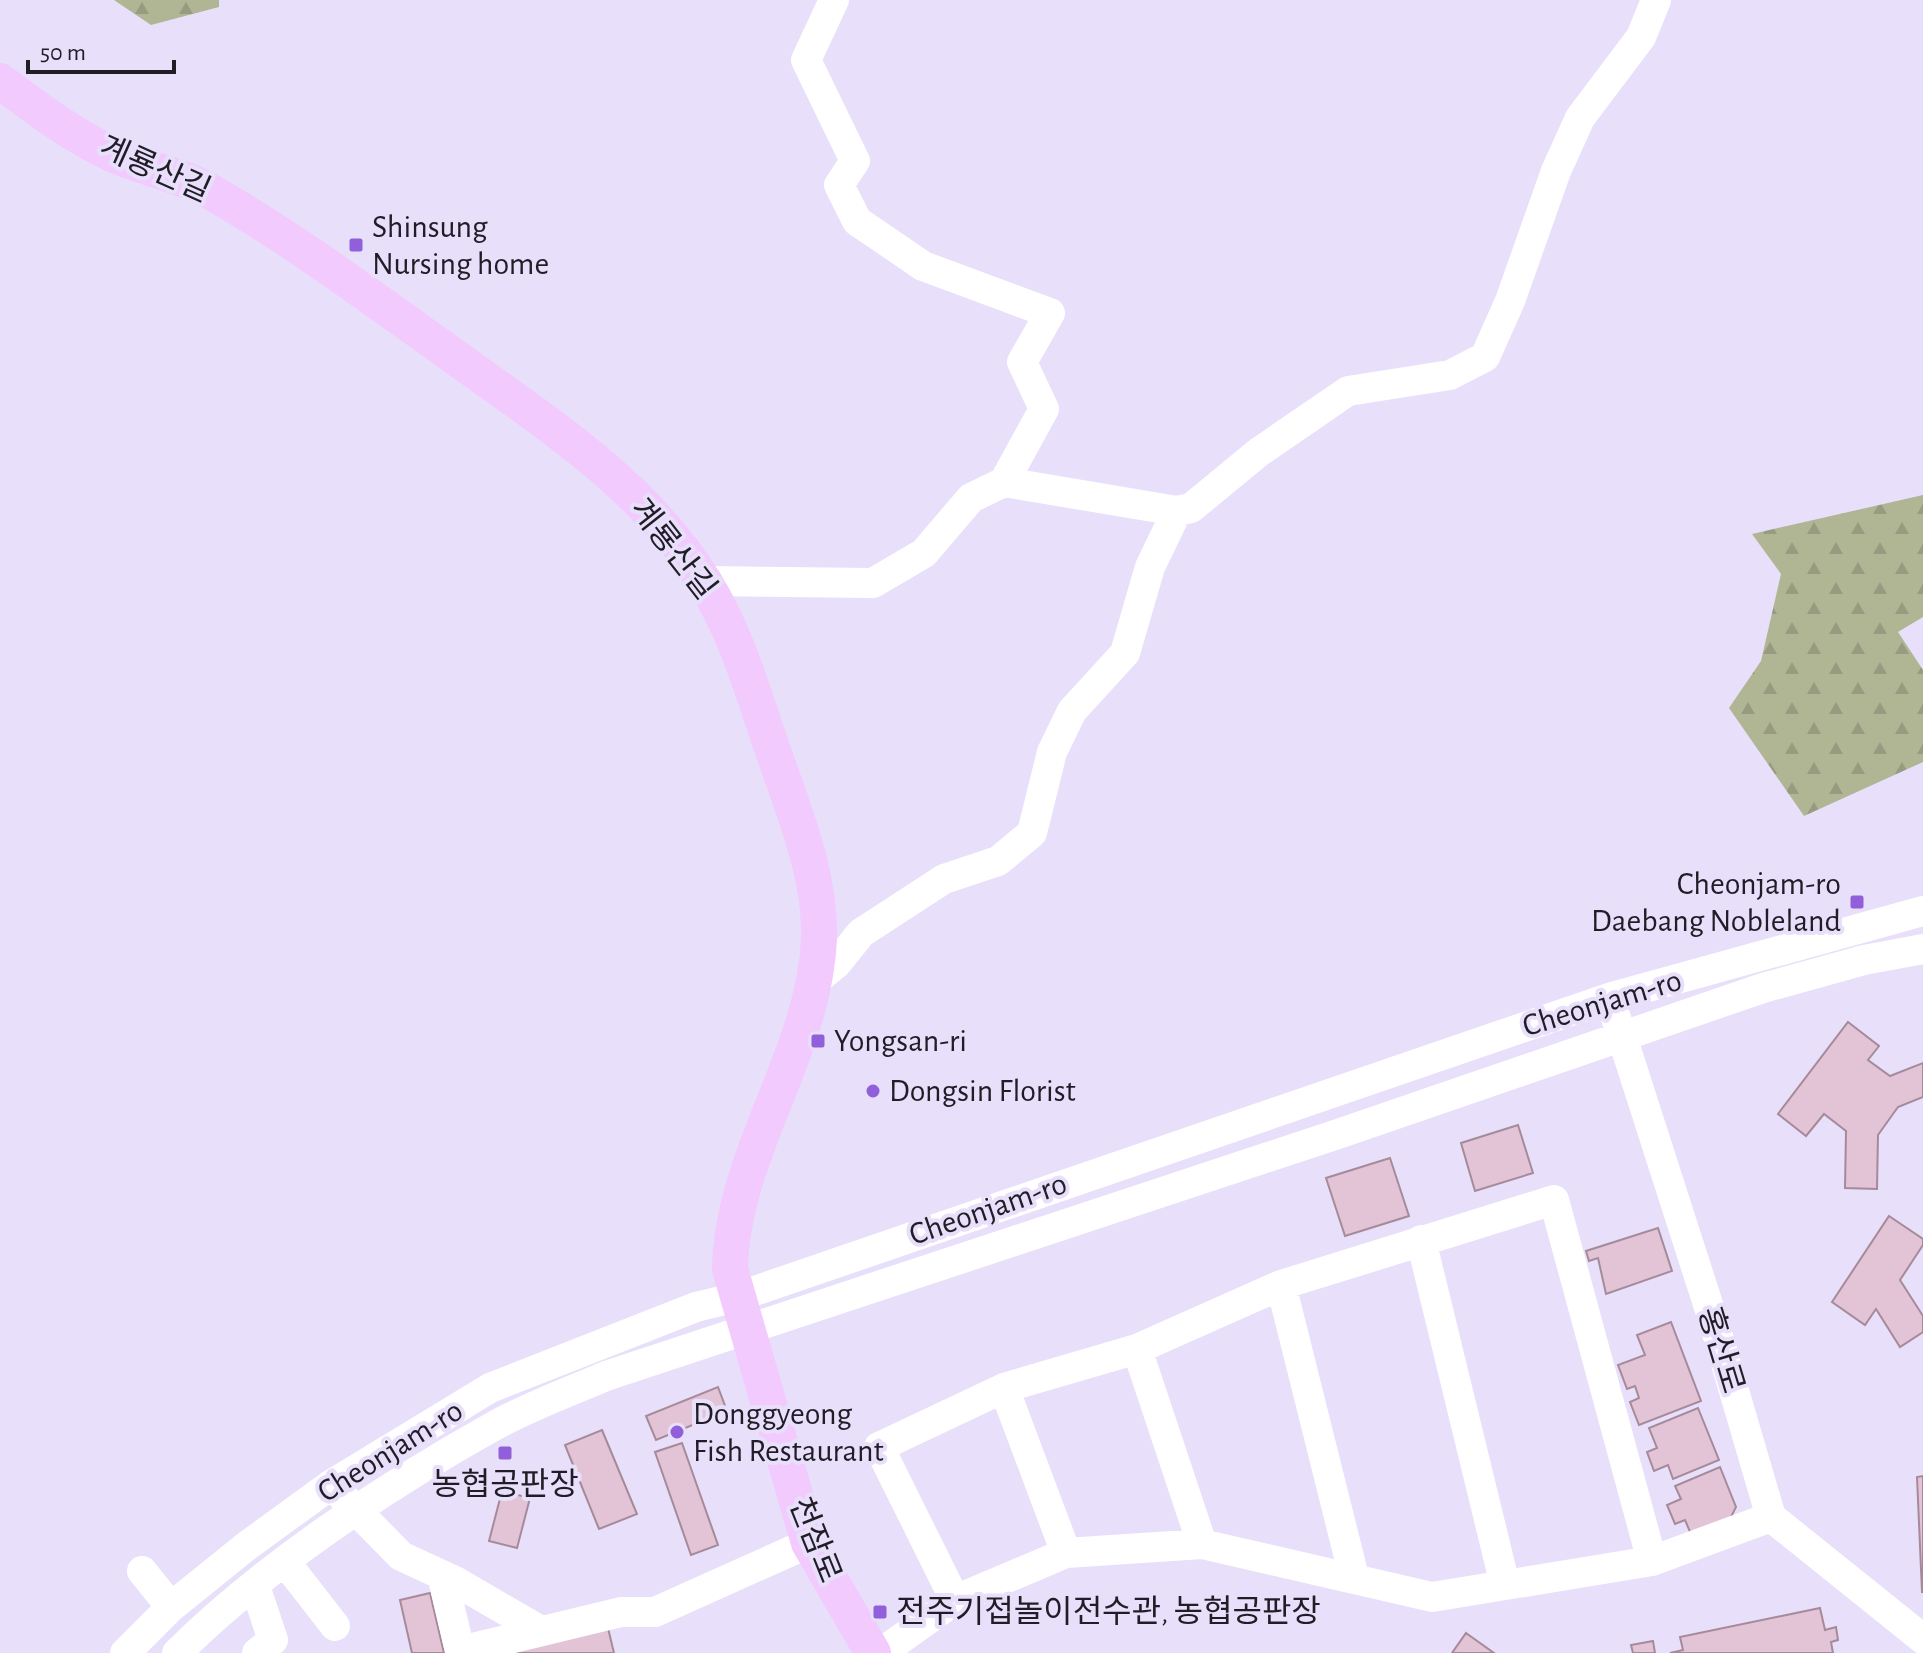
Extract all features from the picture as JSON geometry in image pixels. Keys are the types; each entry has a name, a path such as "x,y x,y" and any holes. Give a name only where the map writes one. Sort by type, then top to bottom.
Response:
{"main road":[{"name":"계룡산길","path":"0,81 50,119 114,155 207,189 336,272 550,426 620,481 672,538 704,581 734,637 808,856 817,922 814,982 793,1055 748,1171 731,1236 730,1269 740,1312"},
{"name":"천잠로","path":"740,1312 809,1543 873,1653"}],"street":[{"path":"834,0 806,60 855,161 839,185 857,221 923,266 1050,313 1022,362 1044,409 1004,482"},
{"path":"704,581 873,583 924,553 971,498 1004,482 1177,511 1191,508 1259,452 1348,391 1450,375 1485,357 1510,301 1556,171 1580,118 1641,37 1656,0"},
{"path":"814,982 836,964 861,933 944,879 998,861 1032,833 1052,752 1072,711 1125,653 1150,567 1177,511"},
{"name":"Cheonjam-ro","path":"177,1653 255,1586 355,1513 496,1425 740,1312 1612,997 1923,911"},
{"path":"817,922 850,922 861,933"},
{"name":"Cheonjam-ro","path":"125,1653 171,1607 248,1545 332,1484 490,1388 696,1307 740,1312 917,1275 1763,988 1864,960 1923,949"},
{"name":"홍산로","path":"1612,997 1620,1037 1715,1326 1771,1517"},
{"path":"955,1600 879,1447 1004,1388 1137,1349 1281,1285 1554,1200 1652,1561"},
{"path":"1421,1240 1505,1585"},
{"path":"1281,1285 1354,1577"},
{"path":"1137,1349 1202,1544"},
{"path":"1004,1388 1066,1553"},
{"path":"332,1484 355,1513 401,1556 442,1575 541,1631"},
{"path":"881,1653 955,1600 1066,1553 1202,1544 1432,1597 1652,1561 1771,1517 1923,1639"},
{"path":"442,1575 460,1651 621,1612 655,1612 809,1543"},
{"path":"286,1563 335,1626"},
{"path":"142,1571 171,1607"},
{"path":"255,1586 273,1640 262,1651"}],"green space":[{"path":"114,0 219,0 219,7 151,25"},
{"path":"1923,495 1923,617 1898,632 1923,670 1923,762 1804,816 1729,708 1761,661 1781,574 1752,534"}],"building":[{"path":"1848,1022 1879,1046 1868,1060 1890,1076 1923,1063 1923,1097 1898,1107 1878,1135 1877,1189 1845,1188 1846,1131 1824,1114 1806,1136 1778,1114"},
{"path":"1518,1125 1533,1173 1475,1191 1461,1143"},
{"path":"1390,1158 1409,1216 1345,1236 1326,1178"},
{"path":"1889,1216 1923,1239 1923,1245 1900,1280 1923,1316 1923,1332 1900,1347 1876,1309 1865,1325 1832,1302"},
{"path":"1658,1228 1672,1271 1606,1294 1598,1258 1589,1261 1586,1251"},
{"path":"1671,1322 1701,1401 1639,1425 1630,1402 1639,1398 1635,1386 1627,1389 1618,1365 1645,1355 1637,1335"},
{"path":"718,1387 727,1411 656,1440 646,1416"},
{"path":"1698,1408 1719,1460 1673,1479 1668,1465 1654,1471 1647,1452 1657,1448 1649,1428"},
{"path":"602,1430 637,1514 599,1529 565,1445"},
{"path":"682,1443 718,1545 691,1555 655,1452"},
{"path":"1720,1467 1736,1507 1727,1525 1693,1539 1685,1520 1675,1524 1667,1505 1681,1499 1675,1486"},
{"path":"1923,1476 1923,1592 1922,1592 1917,1477"},
{"path":"502,1491 530,1498 517,1548 489,1541"},
{"path":"430,1593 444,1653 412,1653 400,1600"},
{"path":"1820,1608 1825,1630 1836,1627 1838,1640 1831,1642 1833,1653 1670,1653 1683,1650 1680,1637"},
{"path":"608,1628 614,1653 502,1653"},
{"path":"1466,1633 1494,1653 1452,1653"},
{"path":"1466,1633 1494,1653 1452,1653"},
{"path":"1653,1641 1655,1653 1633,1653 1631,1645"}],"place":[{"name":"Shinsung Nursing home","path":"356,245"},
{"name":"Cheonjam-ro Daebang Nobleland","path":"1857,902"},
{"name":"Yongsan-ri","path":"818,1041"},
{"name":"Dongsin Florist","path":"873,1091"},
{"name":"Donggyeong Fish Restaurant","path":"677,1432"},
{"name":"농협공판장","path":"505,1453"},
{"name":"전주기접놀이전수관, 농협공판장","path":"880,1612"}]}
